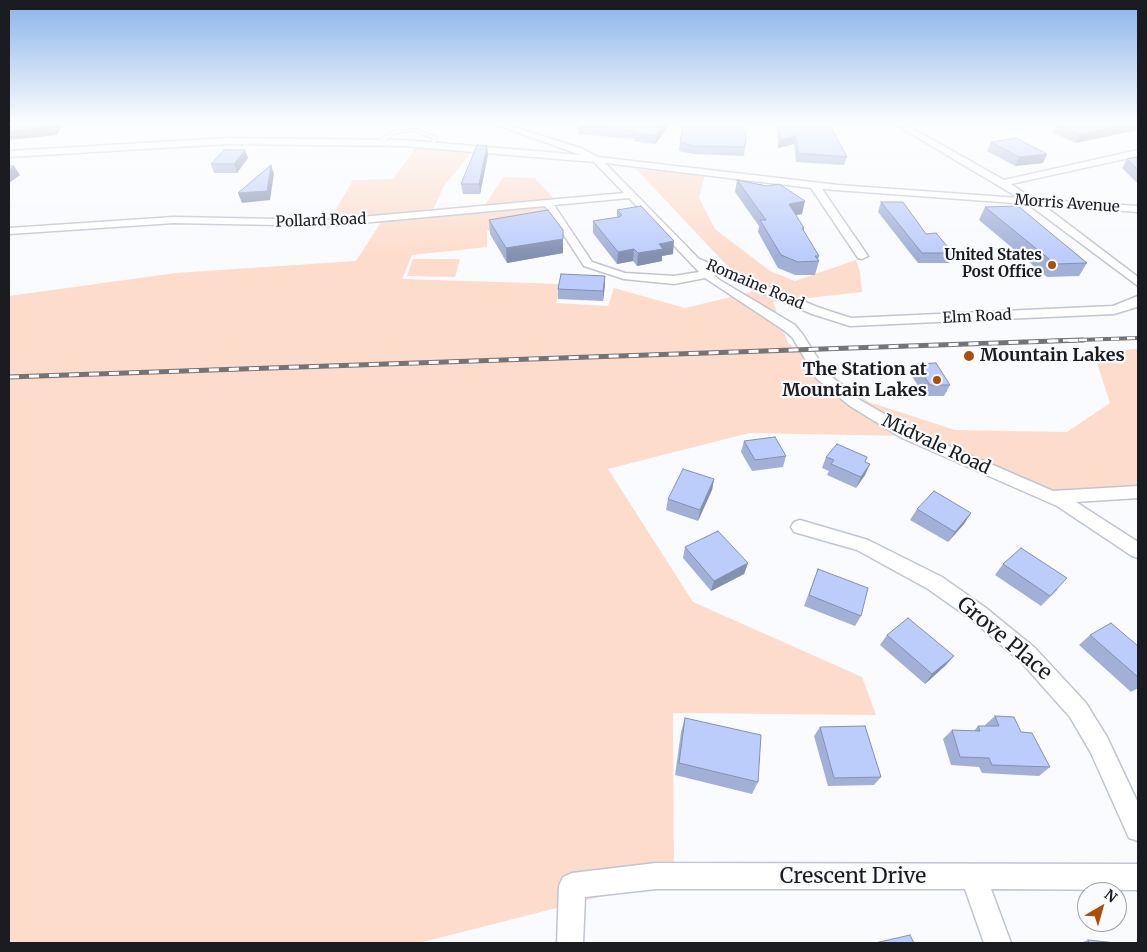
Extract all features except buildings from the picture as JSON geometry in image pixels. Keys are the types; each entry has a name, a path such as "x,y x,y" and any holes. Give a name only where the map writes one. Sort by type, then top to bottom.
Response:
{"street":[{"name":"Midvale Road","path":"605,167 708,274 730,292 790,328 797,335 822,376 836,389 878,419 1077,510 1138,551"},
{"name":"Morris Avenue","path":"659,167 815,186 1138,209"},
{"path":"975,167 1029,201 1138,282"},
{"path":"1003,183 1073,167"},
{"path":"815,186 862,256"},
{"name":"Pollard Road","path":"9,231 174,220 329,223 633,195"},
{"name":"Romaine Road","path":"548,203 588,264 624,276 657,279 674,280 708,274"},
{"name":"Romaine Road","path":"695,259 816,312"},
{"name":"Elm Road","path":"816,312 840,320 870,322 1114,310 1133,304 1138,300"},
{"path":"1052,497 1138,492"},
{"name":"Grove Place","path":"800,527 862,545 935,583 979,614 1028,655 1078,710 1099,745 1138,829"},
{"name":"Crescent Drive","path":"570,943 572,886 656,876 1138,877"},
{"path":"974,877 997,943"}],"shaded area":[{"path":"402,167 459,167 444,186 431,214 482,210 503,177 535,178 558,203 545,205 554,221 487,231 487,247 412,255 402,279 562,284 556,303 608,306 614,288 685,308 752,292 636,169 705,175 699,198 715,229 770,271 795,281 856,260 860,272 862,292 773,302 788,343 869,402 955,430 1067,432 1110,403 1093,351 1138,349 1138,496 1062,500 907,436 749,433 608,469 693,602 862,677 876,715 673,713 674,878 419,943 9,943 9,296 176,273 356,261 383,219 328,223 353,180 393,179"},
{"path":"413,259 460,259 455,277 407,276"}],"railway":[{"path":"1047,341 1138,338"},
{"path":"9,377 1083,340"}],"place":[{"name":"United States Post Office","path":"1052,265"},
{"name":"Mountain Lakes","path":"969,356"},
{"name":"The Station at Mountain Lakes","path":"937,380"}]}
